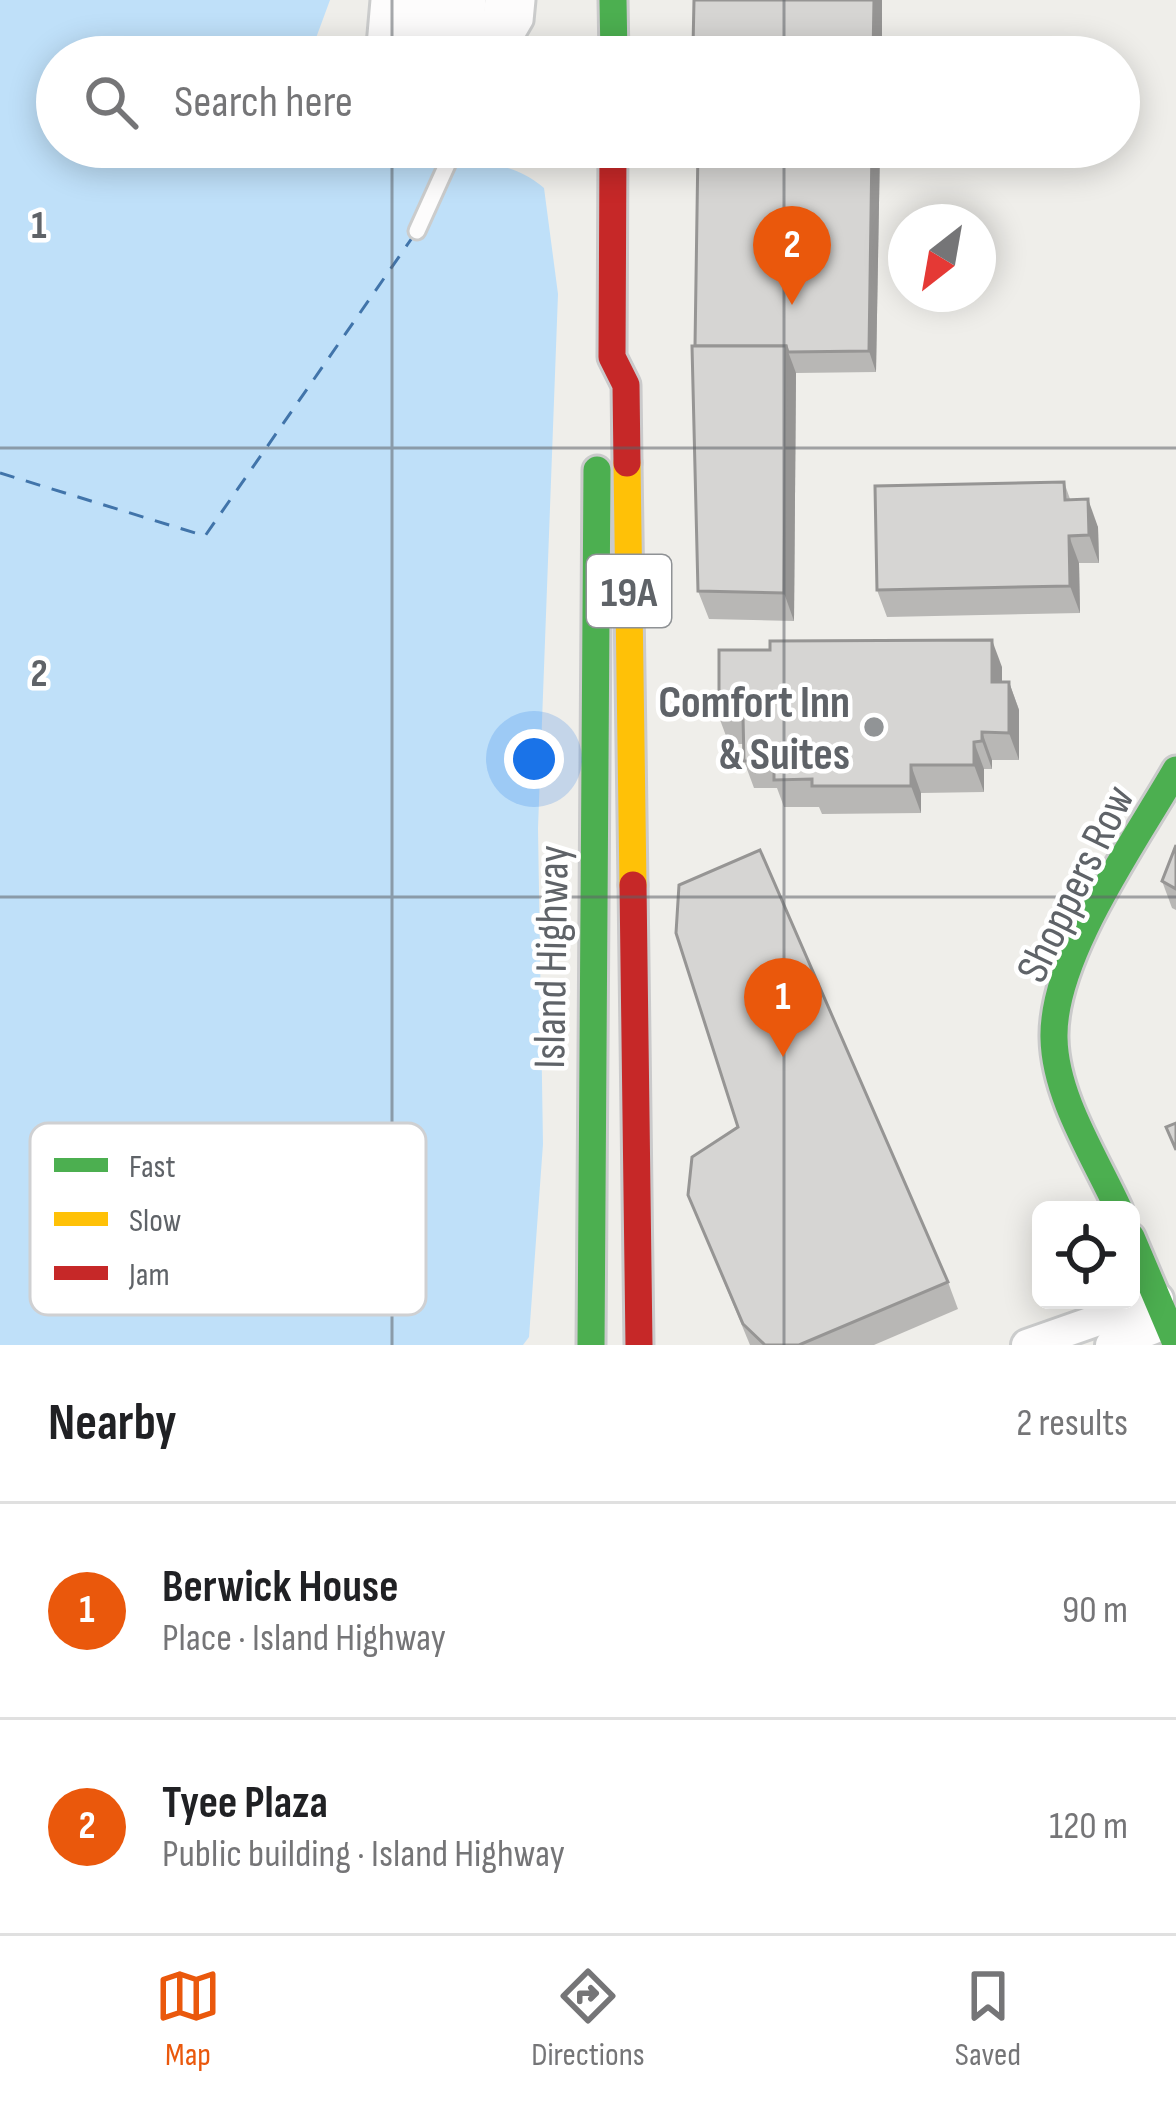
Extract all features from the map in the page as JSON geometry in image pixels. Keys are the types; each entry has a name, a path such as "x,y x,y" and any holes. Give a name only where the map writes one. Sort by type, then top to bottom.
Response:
{"main road":[{"path":"613,0 614,36"},
{"name":"Island Highway","path":"613,168 612,357 626,385 639,1345"},
{"name":"Island Highway","path":"592,1345 598,381 612,357"},
{"name":"Shoppers Row","path":"1115,1201 1063,1082 1054,1034 1060,997 1112,885 1176,770"},
{"path":"567,1345 590,1155"},
{"path":"1140,1259 1167,1322"},
{"path":"638,1302 660,1345"}],"street":[{"path":"1027,1345 1167,1322"},
{"path":"1111,1345 1167,1322"}],"lane":[{"path":"378,36 379,0"},
{"path":"382,36 391,0"},
{"path":"399,36 402,0"},
{"path":"411,36 414,0"},
{"path":"422,36 425,0"},
{"path":"434,36 438,0"},
{"path":"448,36 451,0"},
{"path":"461,36 465,0"},
{"path":"475,36 478,0"},
{"path":"494,0 508,26"},
{"path":"505,0 508,26"},
{"path":"503,36 516,0"},
{"path":"503,36 527,0"},
{"path":"417,231 446,168"}],"water":[{"path":"0,0 330,0 317,36 36,36 36,168 506,168 544,188 558,294 538,828 543,1144 529,1337 523,1345 0,1345"}],"building":[{"path":"694,0 874,0 873,36 693,36"},
{"path":"698,168 872,168 869,351 695,346"},
{"path":"692,346 786,346 784,593 698,591"},
{"path":"1064,482 1065,500 1088,499 1089,535 1069,536 1070,586 877,590 875,486"},
{"name":"Comfort Inn & Suites","path":"992,640 992,682 1009,682 1009,733 982,732 982,741 974,742 974,765 911,765 911,786 812,786 812,779 774,780 774,761 744,761 743,717 719,717 719,650 770,650 770,641"},
{"path":"1176,845 1176,889 1162,881"},
{"path":"760,850 948,1282 799,1345 765,1345 743,1324 688,1195 692,1157 738,1127 676,933 679,885"},
{"path":"1176,1123 1176,1150 1166,1127"}],"ferry route":[{"path":"0,473 205,536 412,238"}],"traffic: fast":[{"path":"613,0 614,36"},
{"path":"591,1345 597,470"},
{"path":"1115,1201 1061,1082 1054,1038 1057,1006 1099,900 1176,770"},
{"path":"1140,1258 1176,1343"}],"traffic: slow":[{"path":"627,463 633,885"}],"traffic: jam":[{"path":"613,168 612,357 626,385 627,463"},
{"path":"633,885 639,1345"}],"place":[{"name":"Tyee Plaza","path":"792,305"},
{"name":"Comfort Inn & Suites","path":"874,727"},
{"name":"Berwick House","path":"783,1057"}]}
